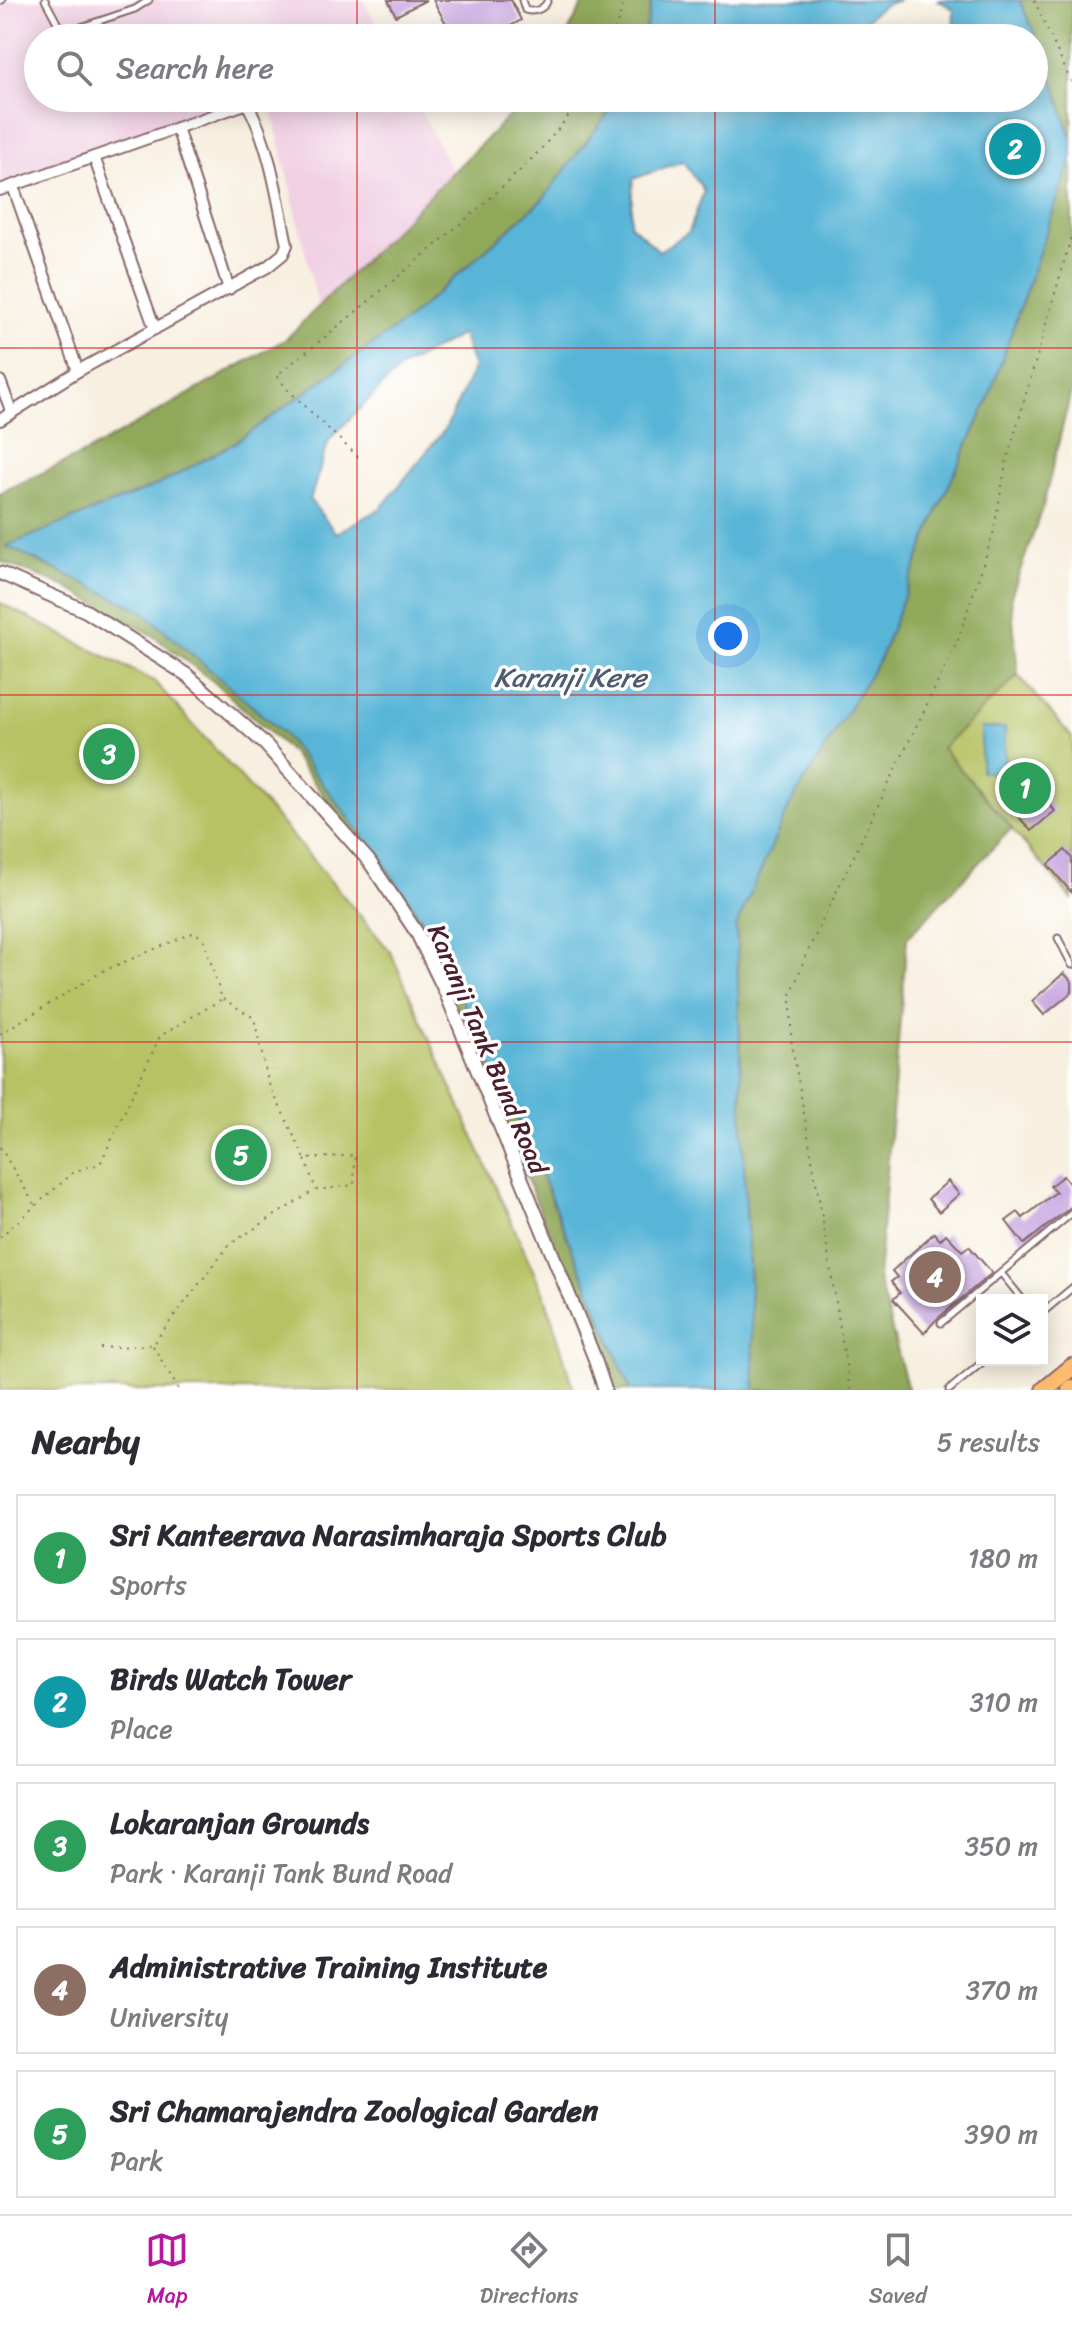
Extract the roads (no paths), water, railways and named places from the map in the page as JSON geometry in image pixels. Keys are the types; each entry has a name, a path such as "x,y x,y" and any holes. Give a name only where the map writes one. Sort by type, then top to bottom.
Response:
{"main road":[{"path":"1044,1390 1072,1367"}],"street":[{"path":"0,190 222,112"},
{"path":"0,420 78,371 267,267 283,254 287,245 274,183 251,112"},
{"path":"177,128 229,289"},
{"path":"94,157 155,329"},
{"path":"13,186 78,371"},
{"path":"0,381 12,413"},
{"name":"Karanji Tank Bund Road","path":"0,573 86,611 187,675 265,744 369,861 417,933 446,993 605,1390"}],"lane":[{"path":"45,0 58,24"},
{"path":"90,24 135,9 149,0"},
{"path":"522,0 525,10 532,12 540,10 548,0"},
{"path":"1058,938 1072,965"},
{"path":"941,1323 1072,1213"},
{"path":"1001,1273 1018,1294"},
{"path":"1048,1308 1072,1288"},
{"path":"949,1390 978,1366"}],"water":[{"path":"652,0 900,0 873,13 864,24 647,24"},
{"name":"Karanji Kere","path":"938,0 1019,0 1030,24 954,24 954,10"},
{"name":"Karanji Kere","path":"1048,64 1072,140 1072,157 987,403 938,509 880,658 790,805 736,926 755,1390 631,1390 528,1143 430,931 377,854 283,733 141,610 6,546 160,484 236,442 408,319 542,200 609,112 1048,112","holes":["683,161 704,191 689,232 659,251 630,224 633,179","462,334 474,368 446,428 381,508 336,533 310,500 329,440 400,368"]},
{"path":"981,728 1005,728 1005,772 981,772"}],"place":[{"name":"Birds Watch Tower","path":"1015,149"},
{"name":"Lokaranjan Grounds","path":"109,754"},
{"name":"Sri Kanteerava Narasimharaja Sports Club","path":"1025,788"},
{"name":"Sri Chamarajendra Zoological Garden","path":"241,1155"},
{"name":"Administrative Training Institute","path":"935,1277"}]}
